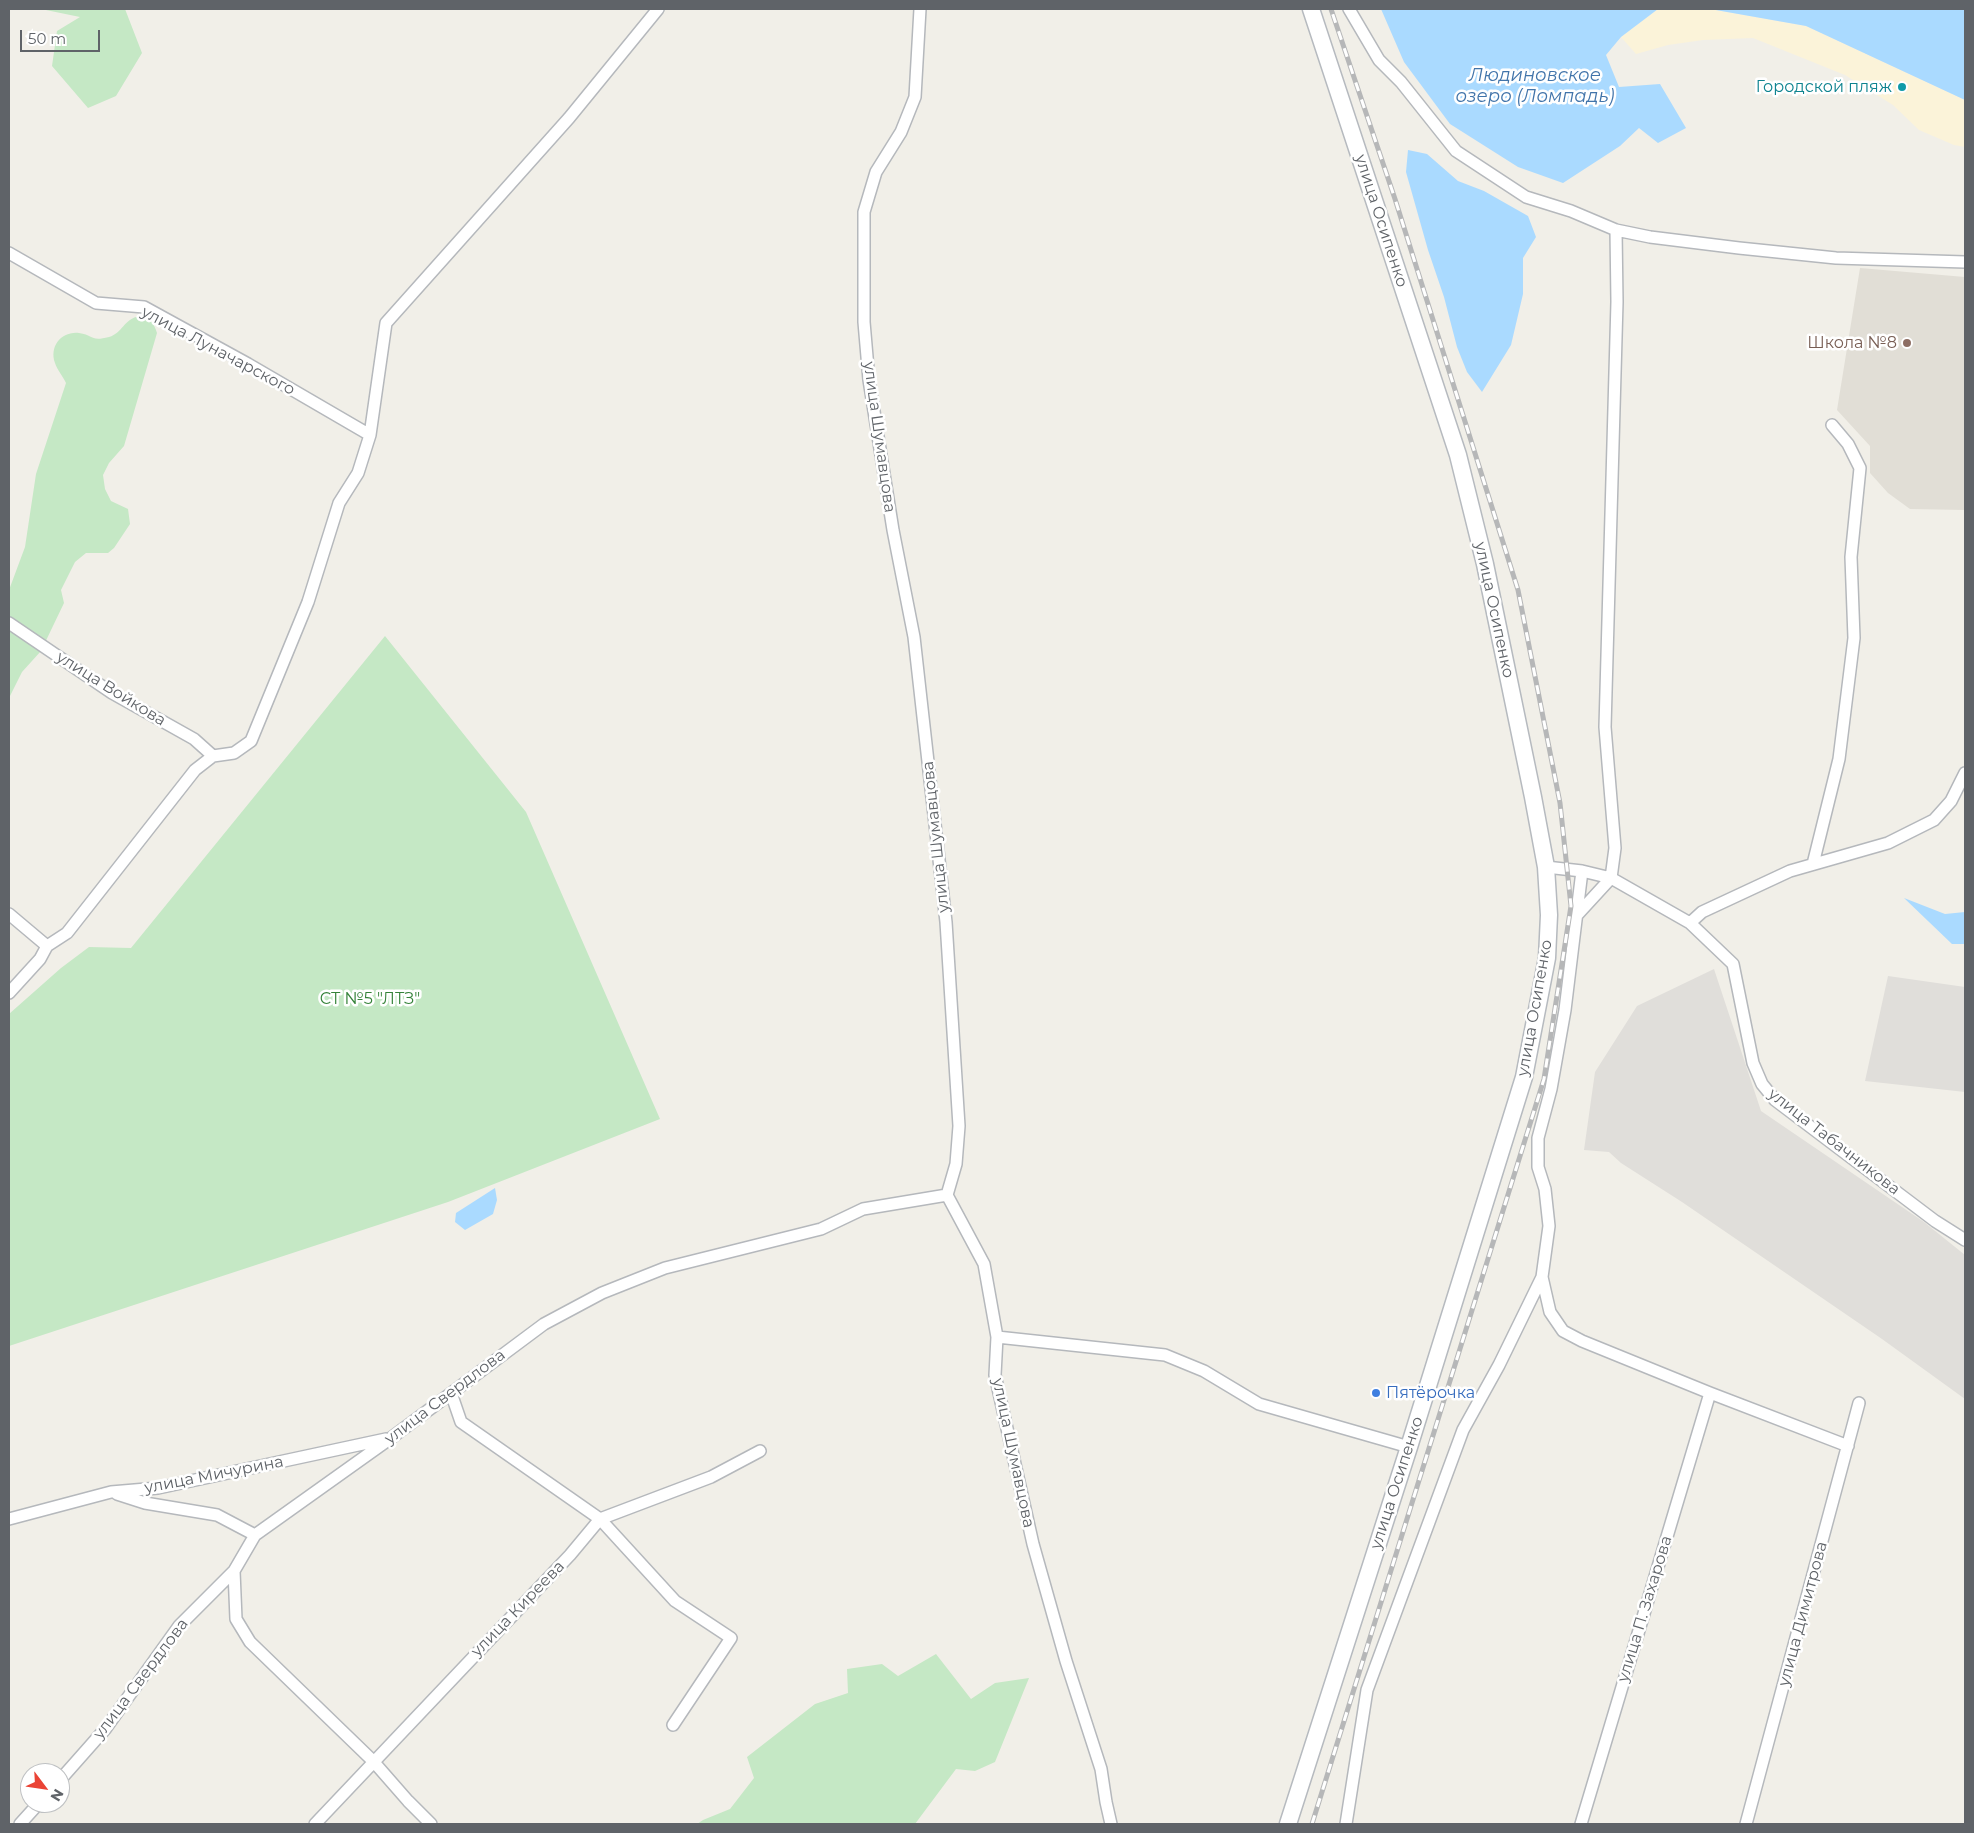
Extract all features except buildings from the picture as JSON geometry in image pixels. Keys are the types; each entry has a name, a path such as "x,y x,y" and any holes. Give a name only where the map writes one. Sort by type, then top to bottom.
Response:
{"street":[{"path":"9,993 40,959 48,946 67,934 195,770 213,756 234,753 251,741 308,602 339,503 358,473 370,435 386,323 569,118 658,9"},
{"name":"улица Шумавцова","path":"920,9 915,97 901,132 876,172 864,212 864,322 870,390 893,530 914,636 946,922 958,1126 956,1164 947,1196 984,1264 997,1337 995,1374 1033,1544 1066,1661 1101,1769 1111,1824"},
{"name":"улица Осипенко","path":"1288,1824 1409,1447 1524,1077 1547,958 1549,915 1546,867 1485,564 1458,455 1312,9"},
{"path":"1349,9 1380,60 1401,82 1456,151 1526,197 1571,211 1616,230 1650,237 1836,258 1965,262"},
{"path":"1576,915 1611,878 1615,848 1605,726 1617,302 1616,230"},
{"name":"улица Луначарского","path":"9,253 96,303 144,307 248,364 370,435"},
{"path":"1813,864 1838,759 1854,638 1851,558 1860,468 1848,444 1832,425"},
{"name":"улица Войкова","path":"9,623 112,693 194,739 213,756"},
{"path":"1690,923 1702,912 1790,871 1888,843 1934,820 1951,801 1965,773"},
{"name":"улица Табачникова","path":"1546,867 1582,870 1611,878 1690,923 1733,964 1753,1063 1762,1084 1775,1100 1936,1221 1965,1240"},
{"path":"1346,1824 1367,1690 1462,1430 1499,1365 1542,1277 1549,1226 1545,1189 1538,1167 1538,1138 1551,1089 1565,1010 1582,870"},
{"path":"9,914 48,946"},
{"name":"улица Свердлова","path":"70,1769 106,1728 179,1626 234,1571 255,1535 391,1438 544,1324 602,1293 665,1268 821,1230 863,1209 947,1196"},
{"path":"1542,1277 1550,1312 1563,1331 1582,1341 1710,1393 1848,1446"},
{"path":"997,1337 1165,1355 1204,1372 1259,1404 1409,1447"},
{"path":"451,1393 461,1422 600,1519 675,1601 732,1638 673,1725"},
{"name":"улица П. Захарова","path":"1581,1824 1710,1393"},
{"name":"улица Димитрова","path":"1746,1824 1859,1403"},
{"name":"улица Мичурина","path":"9,1519 111,1492 158,1488 391,1438"},
{"name":"улица Киреева","path":"315,1824 570,1555 600,1519 711,1477 760,1451"},
{"path":"111,1492 145,1503 217,1515 255,1535"},
{"path":"234,1571 236,1619 250,1642 373,1761 431,1824"},
{"path":"20,1824 30,1813"}],"shaded area":[{"name":"Школа №8","path":"1860,268 1965,277 1965,510 1910,509 1888,493 1870,473 1870,446 1837,410"},
{"path":"1714,969 1761,1111 1924,1222 1965,1255 1965,1399 1882,1339 1682,1202 1621,1163 1609,1152 1584,1150 1595,1072 1637,1006"},
{"path":"1888,976 1965,987 1965,1092 1865,1081"}],"green space":[{"path":"41,9 125,9 142,53 116,96 88,108 52,66 57,31 80,17"},
{"path":"140,316 151,322 157,333 124,446 109,463 103,475 105,489 111,501 128,509 130,524 114,548 108,553 86,553 75,562 61,590 64,603 41,651 22,672 9,698 9,590 25,547 36,474 66,383 55,363 55,346 62,337 73,333 95,338 109,337 114,335 130,320"},
{"name":"СТ №5 \"ЛТЗ\"","path":"385,636 526,812 660,1119 448,1202 9,1346 9,1014 61,968 89,947 131,948"},
{"path":"936,1654 971,1699 995,1683 1029,1678 995,1762 975,1771 956,1769 915,1824 697,1824 730,1809 754,1778 747,1757 815,1704 848,1693 847,1669 882,1664 898,1676"}],"sand":[{"name":"Городской пляж","path":"1658,9 1710,9 1806,26 1965,100 1965,147 1954,145 1919,130 1893,105 1845,75 1753,38 1703,40 1668,45 1636,54 1621,37"}],"water":[{"name":"Людиновское озеро (Ломпадь)","path":"1381,9 1658,9 1621,37 1606,55 1619,87 1660,84 1686,128 1658,143 1639,128 1620,146 1563,183 1518,167 1450,124 1404,62"},
{"path":"1710,9 1965,9 1965,100 1806,26"},
{"path":"1408,150 1427,154 1458,181 1484,191 1528,216 1536,237 1523,258 1523,294 1511,345 1482,392 1467,372 1457,347 1444,297 1428,250 1406,172"},
{"path":"1904,898 1945,914 1965,912 1965,944 1952,944"},
{"path":"495,1188 497,1200 493,1214 465,1230 455,1222 456,1213"}],"railway":[{"path":"1312,1824 1544,1079 1571,906 1560,803 1518,590 1395,199 1331,9"}],"place":[{"name":"Городской пляж","path":"1902,87"},
{"name":"Школа №8","path":"1907,343"},
{"name":"Пятёрочка","path":"1376,1393"}]}
